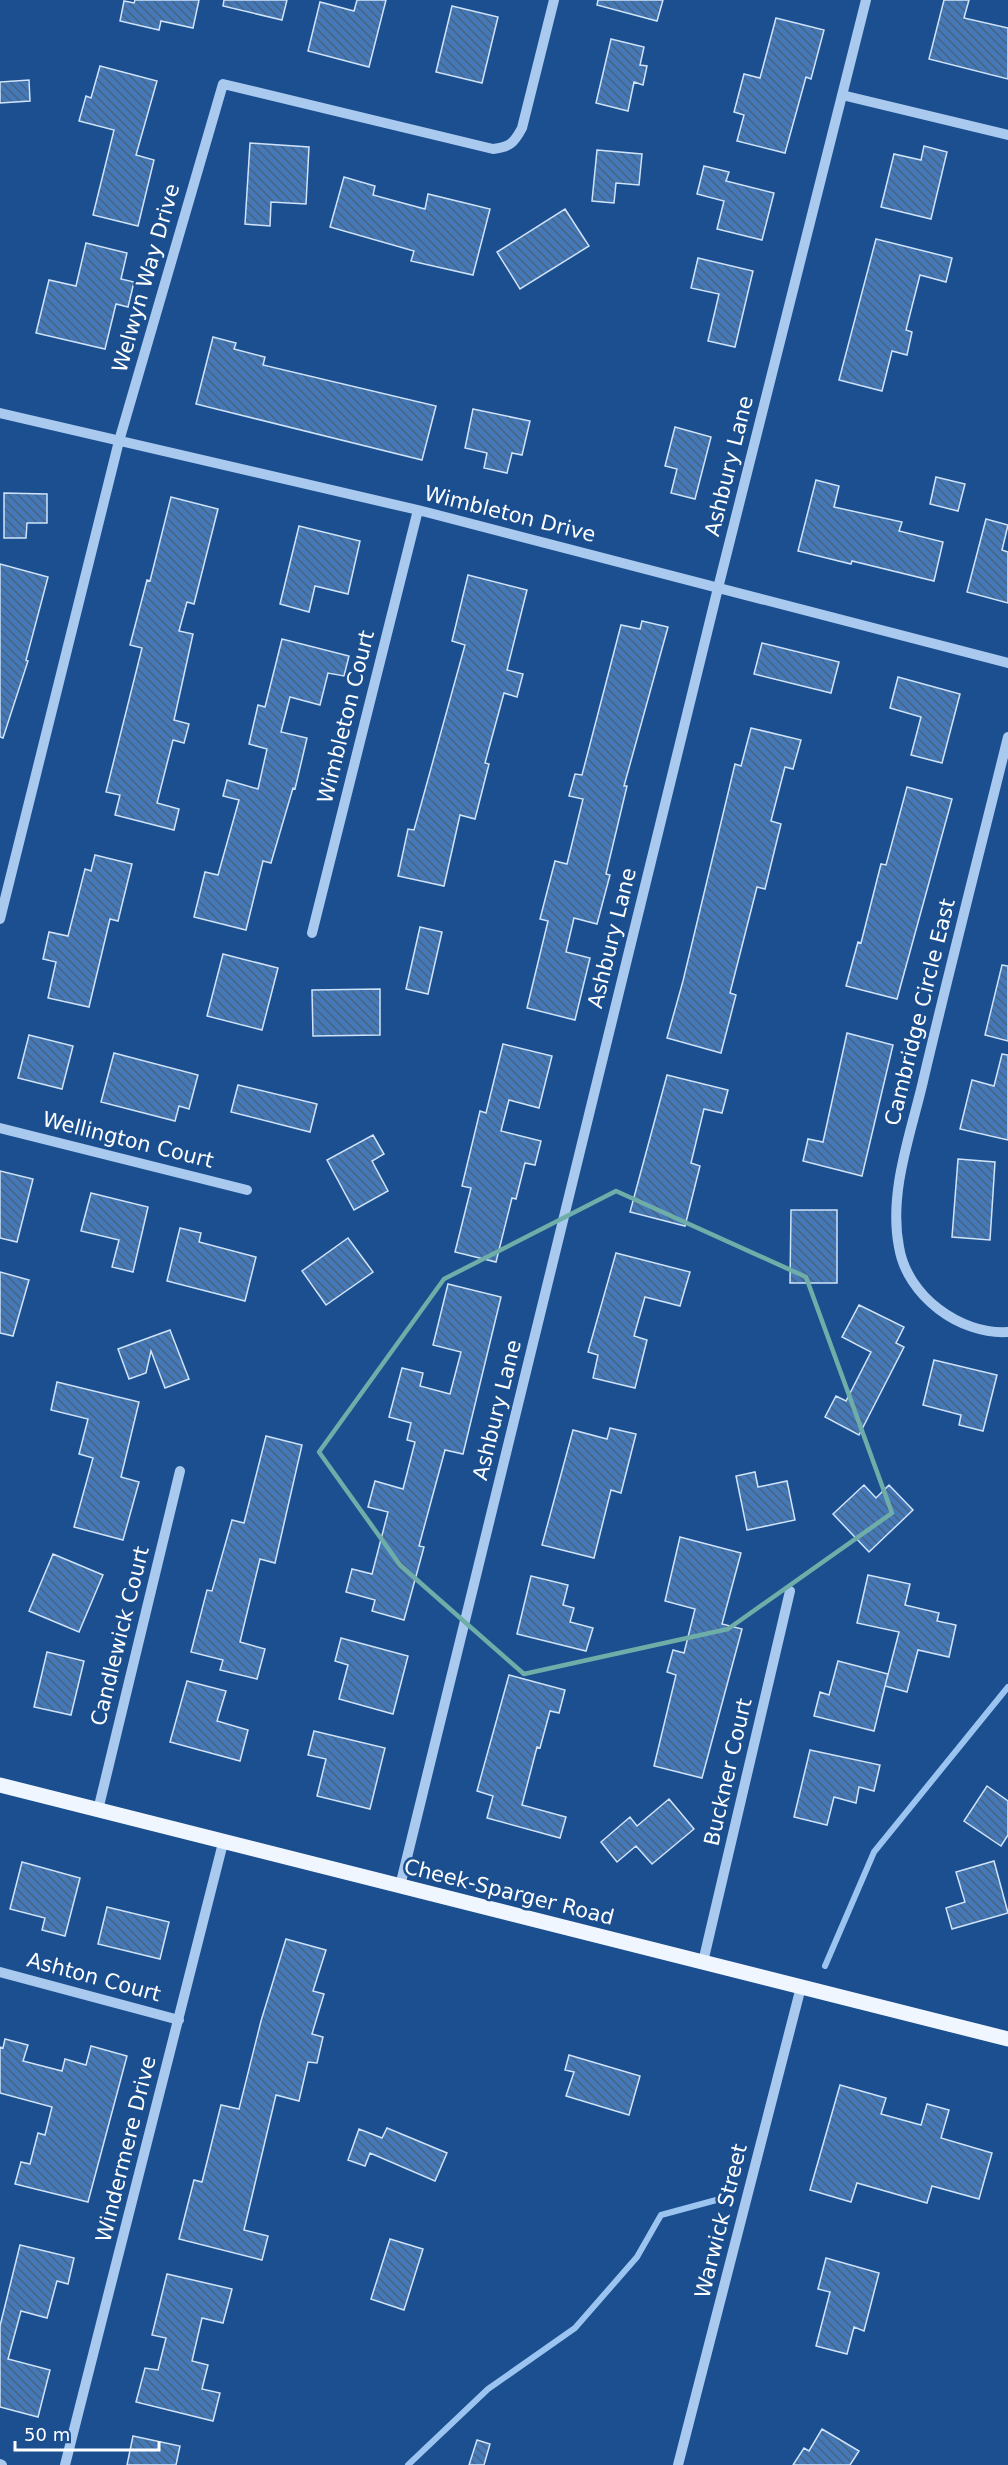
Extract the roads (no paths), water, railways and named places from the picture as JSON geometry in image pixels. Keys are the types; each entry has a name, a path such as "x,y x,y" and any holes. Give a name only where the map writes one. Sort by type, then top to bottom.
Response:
{"main road":[{"name":"Cheek-Sparger Road","path":"0,1785 1008,2039"}],"street":[{"name":"Welwyn Way Drive","path":"0,919 119,441 223,84 493,149 507,148 515,142 522,128 554,0"},
{"name":"Ashbury Lane","path":"400,1886 718,588 866,0"},
{"path":"842,95 1008,135"},
{"name":"Wimbleton Drive","path":"0,413 418,510 1008,663"},
{"name":"Wimbleton Court","path":"312,933 418,510"},
{"name":"Cambridge Circle East","path":"1008,736 902,1174 896,1213 899,1248 907,1272 922,1294 949,1316 970,1327 993,1333 1008,1332"},
{"name":"Wellington Court","path":"0,1128 247,1190"},
{"name":"Candlewick Court","path":"98,1810 180,1471"},
{"name":"Buckner Court","path":"703,1962 790,1591"},
{"name":"Windermere Drive","path":"65,2465 224,1843"},
{"name":"Ashton Court","path":"0,1972 179,2020"},
{"name":"Warwick Street","path":"678,2465 801,1987"}],"waterway":[{"path":"825,1966 874,1852 1008,1687"},
{"path":"408,2465 488,2389 575,2328 637,2257 661,2215 720,2199"}]}
